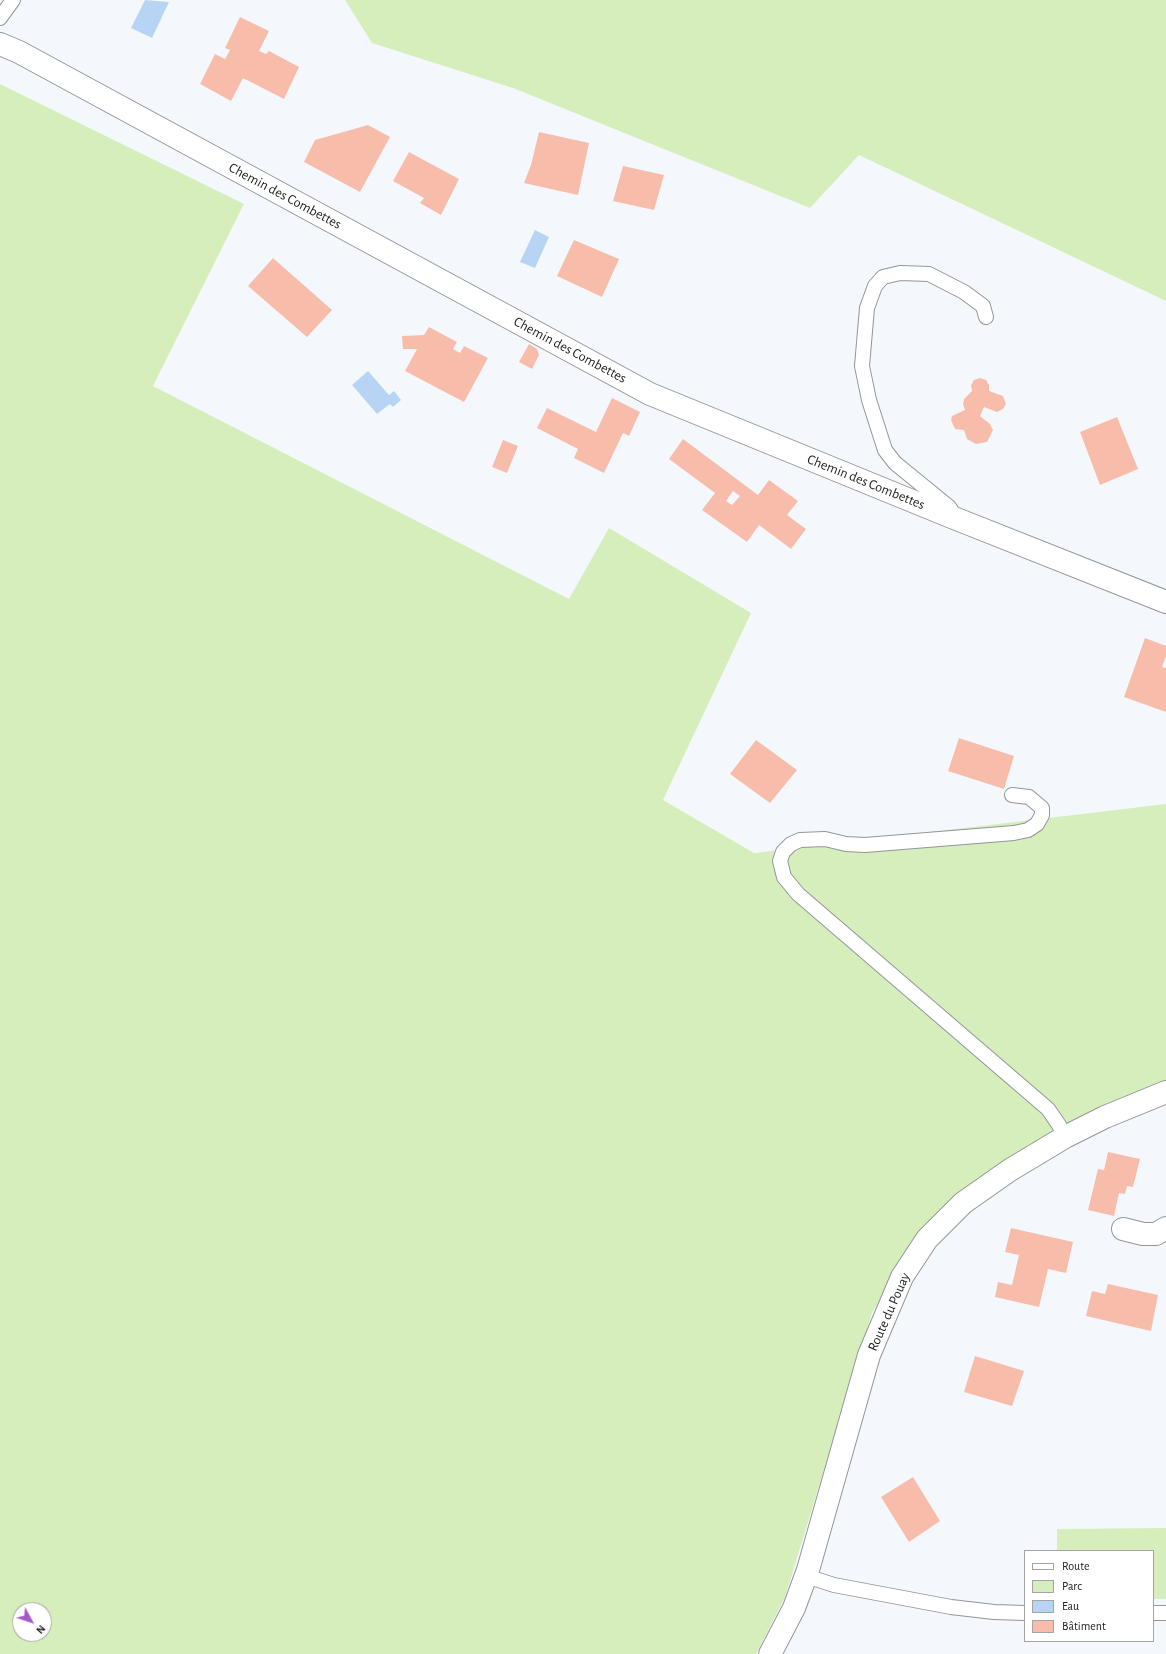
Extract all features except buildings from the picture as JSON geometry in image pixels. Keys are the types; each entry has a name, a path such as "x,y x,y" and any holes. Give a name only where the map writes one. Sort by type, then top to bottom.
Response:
{"street":[{"name":"Chemin des Combettes","path":"0,44 26,56 650,394 949,516 1166,602"},
{"name":"Route du Pouay","path":"770,1654 794,1608 806,1576 869,1356 902,1277 927,1239 963,1203 1010,1170 1064,1137 1105,1117 1165,1095"},
{"path":"1123,1229 1143,1234 1156,1234 1166,1228"}],"lane":[{"path":"0,18 13,0"},
{"path":"949,516 951,510 949,507 895,463 885,450 869,400 862,366 868,308 875,286 883,277 900,273 930,274 964,292 983,306 986,317"},
{"path":"1012,795 1029,797 1042,808 1042,815 1037,824 1028,830 1014,833 865,845 846,844 825,839 800,840 791,844 783,852 780,862 784,877 798,894 1048,1109 1059,1125 1064,1137"},
{"path":"806,1576 834,1585 951,1607 994,1612 1024,1613"},
{"path":"1154,1613 1166,1613"}],"green space":[{"path":"345,0 1166,0 1166,301 859,155 810,208 513,88 372,43"},
{"path":"0,84 244,204 153,386 569,599 609,528 751,613 663,800 754,853 1166,804 1166,1083 1084,1114 989,1170 924,1225 872,1313 785,1597 756,1654 0,1654"},
{"path":"1166,1528 1166,1599 1154,1599 1154,1550 1057,1550 1057,1529"}],"water":[{"path":"145,0 169,2 152,38 131,28"},
{"path":"535,230 549,237 535,268 520,262"},
{"path":"368,371 389,395 394,391 401,400 393,407 390,404 377,414 352,385"}]}
